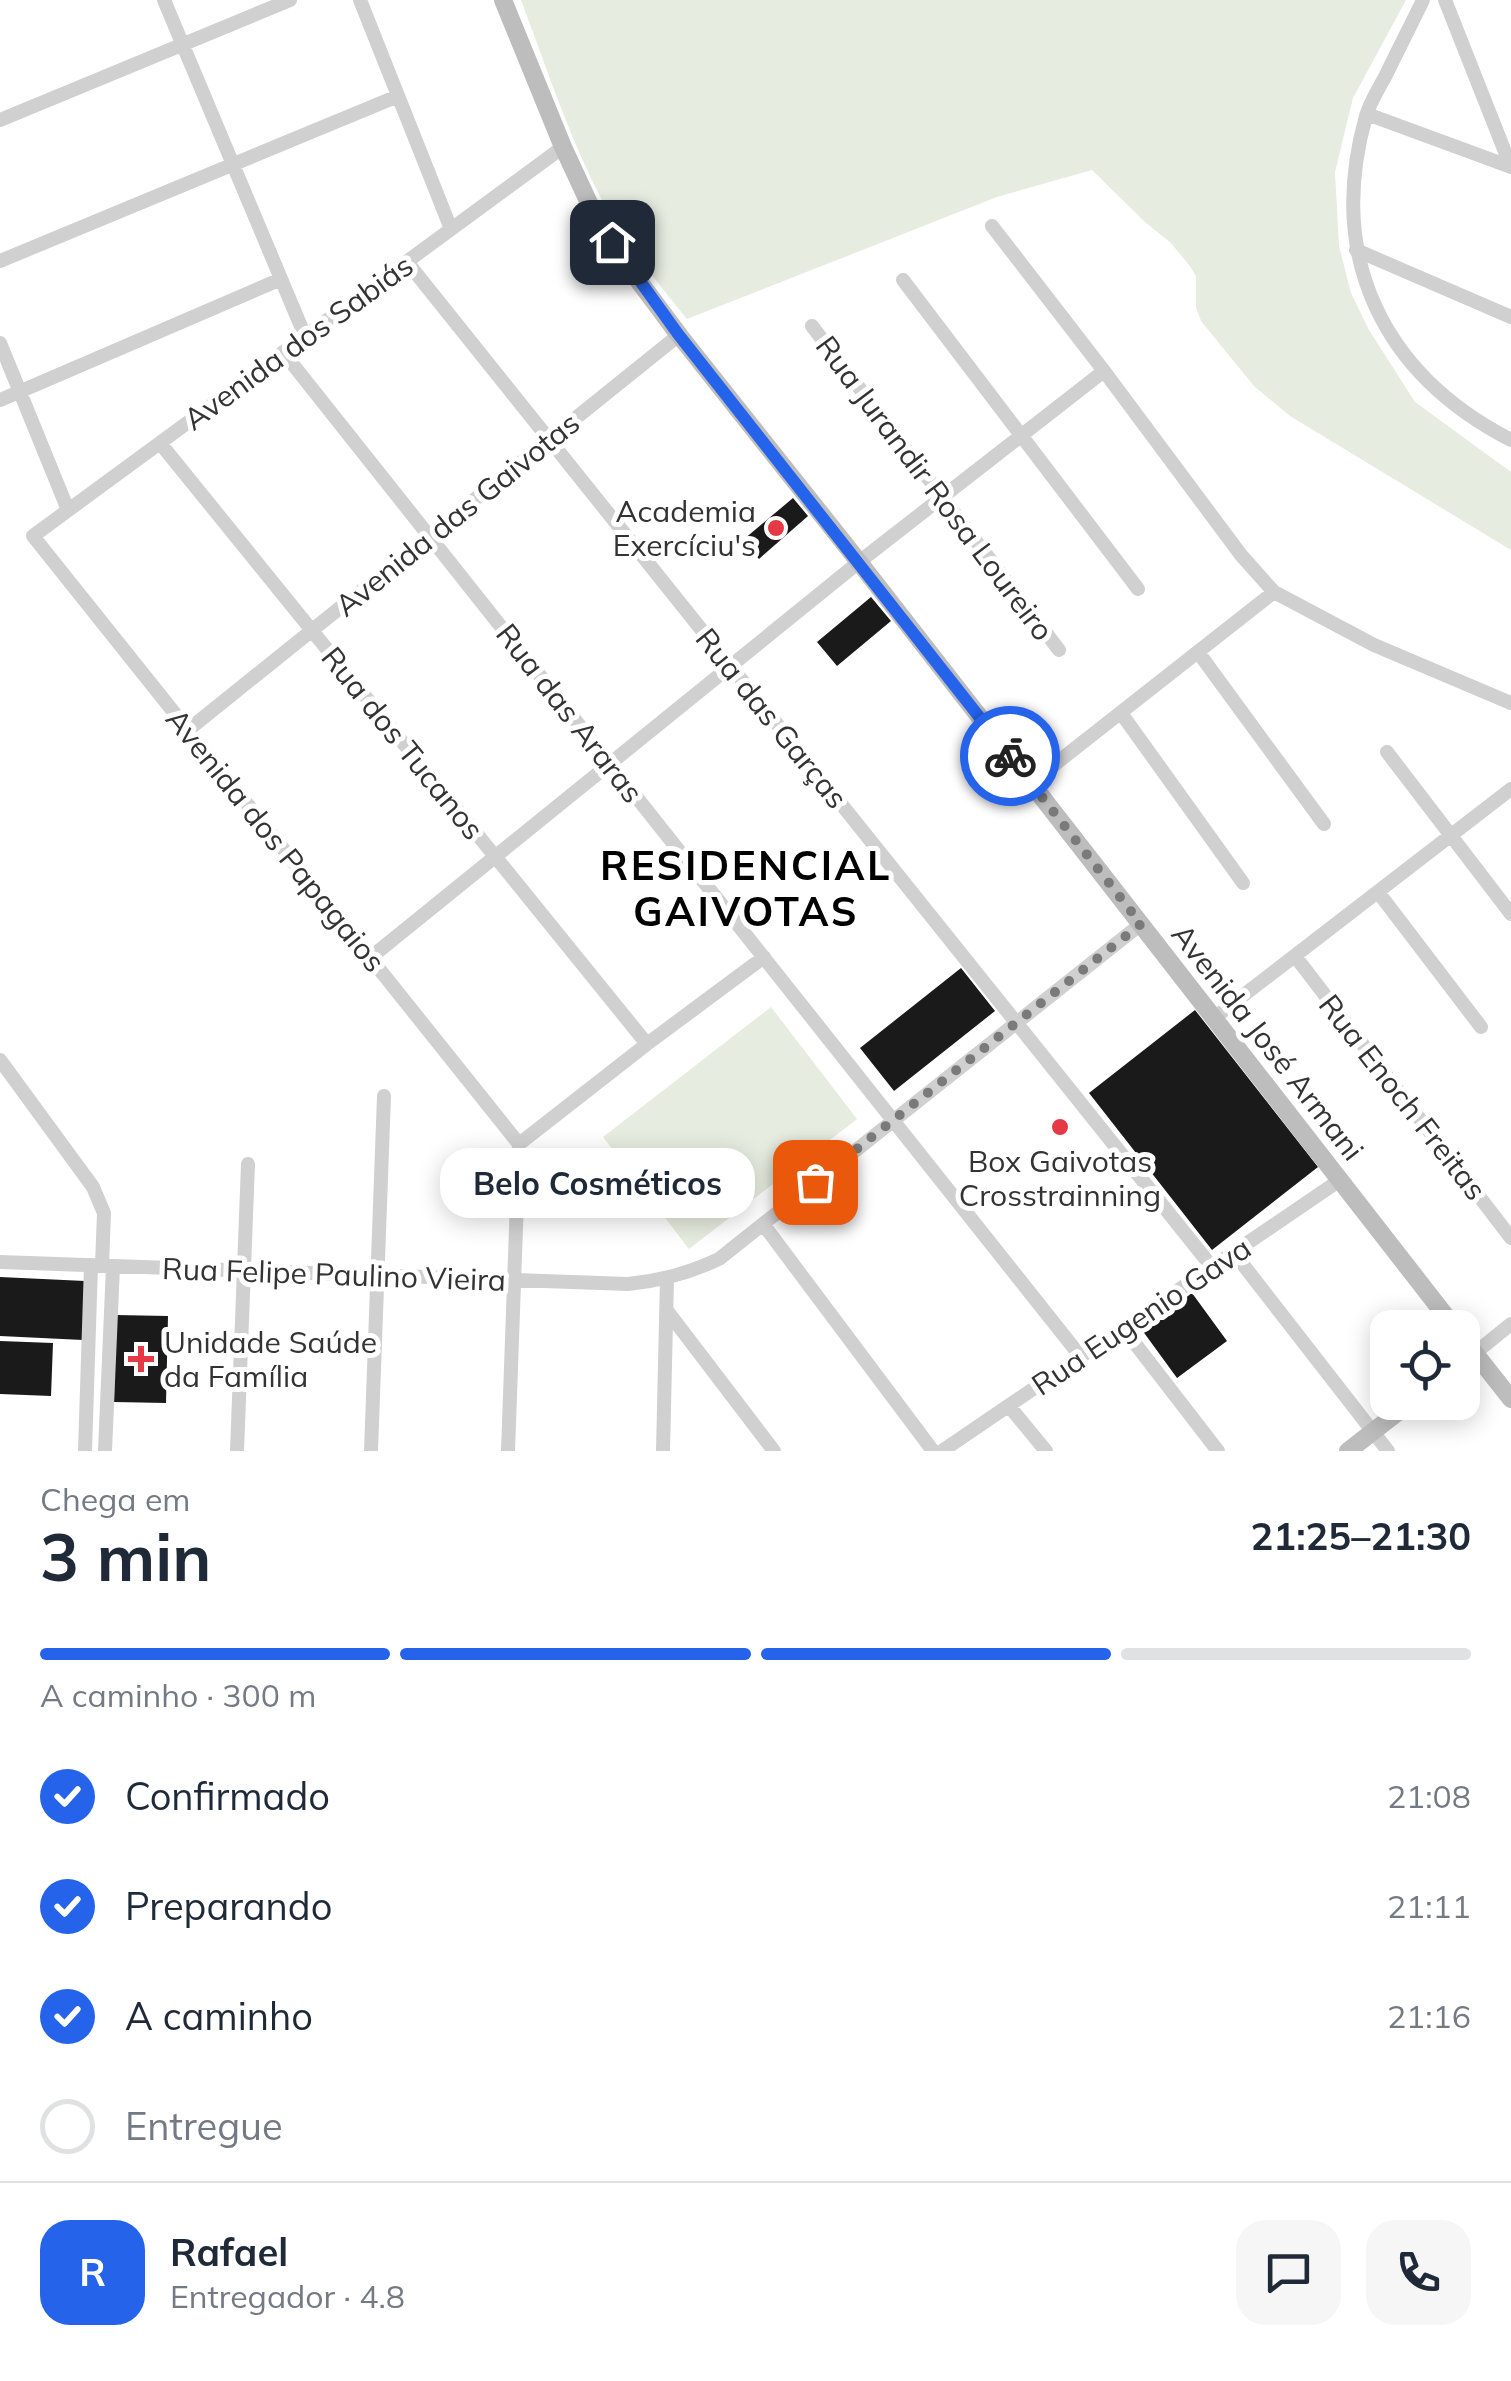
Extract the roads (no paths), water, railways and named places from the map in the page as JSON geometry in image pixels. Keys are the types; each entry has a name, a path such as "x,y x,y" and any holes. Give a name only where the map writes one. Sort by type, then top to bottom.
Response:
{"main road":[{"name":"Avenida José Armani","path":"502,0 562,147 612,242 678,334 1441,1310"},
{"path":"1480,1369 1511,1399"},
{"path":"1348,1451 1388,1420"}],"street":[{"path":"164,0 304,336"},
{"path":"0,120 290,0"},
{"path":"360,0 451,229"},
{"path":"1423,0 1367,114 1356,169 1356,250 1365,284 1403,352 1456,407 1511,440"},
{"path":"1445,0 1511,167"},
{"path":"0,261 398,96"},
{"path":"1367,114 1511,167"},
{"name":"Avenida dos Sabiás","path":"33,536 562,147"},
{"path":"992,226 1240,556 1274,592 1374,645 1511,703"},
{"path":"1356,250 1511,318"},
{"name":"Rua das Garças","path":"406,262 1212,1267"},
{"path":"0,400 281,280"},
{"path":"903,280 1138,589"},
{"name":"Rua Jurandir Rosa Loureiro","path":"812,326 1059,650"},
{"name":"Avenida das Gaivotas","path":"188,730 678,334"},
{"path":"0,343 68,510"},
{"name":"Rua das Araras","path":"283,352 1081,1356"},
{"path":"370,958 859,562 1104,371"},
{"name":"Rua dos Tucanos","path":"160,443 646,1044"},
{"name":"Avenida dos Papagaios","path":"33,536 519,1144"},
{"path":"1031,783 1274,592"},
{"path":"1198,652 1324,824"},
{"path":"1121,713 1243,883"},
{"path":"1387,752 1511,914"},
{"path":"1214,1018 1511,789"},
{"path":"1378,892 1481,1027"},
{"name":"Rua Felipe Paulino Vieira","path":"0,1262 628,1284 690,1273 719,1259 1141,924"},
{"name":"Rua Enoch Freitas","path":"1294,956 1511,1238"},
{"path":"508,1451 519,1144 764,957"},
{"path":"0,1060 93,1188 104,1213 85,1451"},
{"path":"371,1451 384,1096"},
{"path":"237,1451 248,1164"},
{"name":"Rua Eugenio Gava","path":"942,1451 1340,1180"},
{"path":"763,1224 933,1451"},
{"path":"1234,1252 1388,1451"},
{"path":"102,1265 105,1451"},
{"path":"663,1451 667,1278"},
{"path":"668,1312 774,1451"},
{"path":"1480,1349 1511,1324"},
{"path":"1123,1328 1218,1451"},
{"path":"1009,1406 1046,1451"}],"place":[{"name":"Academia Exercíciu's","path":"776,528"},
{"name":"Box Gaivotas Crosstrainning","path":"1060,1127"},
{"name":"Belo Cosméticos","path":"815,1182"},
{"name":"Unidade Saúde da Família","path":"141,1359"}],"district":[{"name":"RESIDENCIAL GAIVOTAS","path":"746,888"}]}
